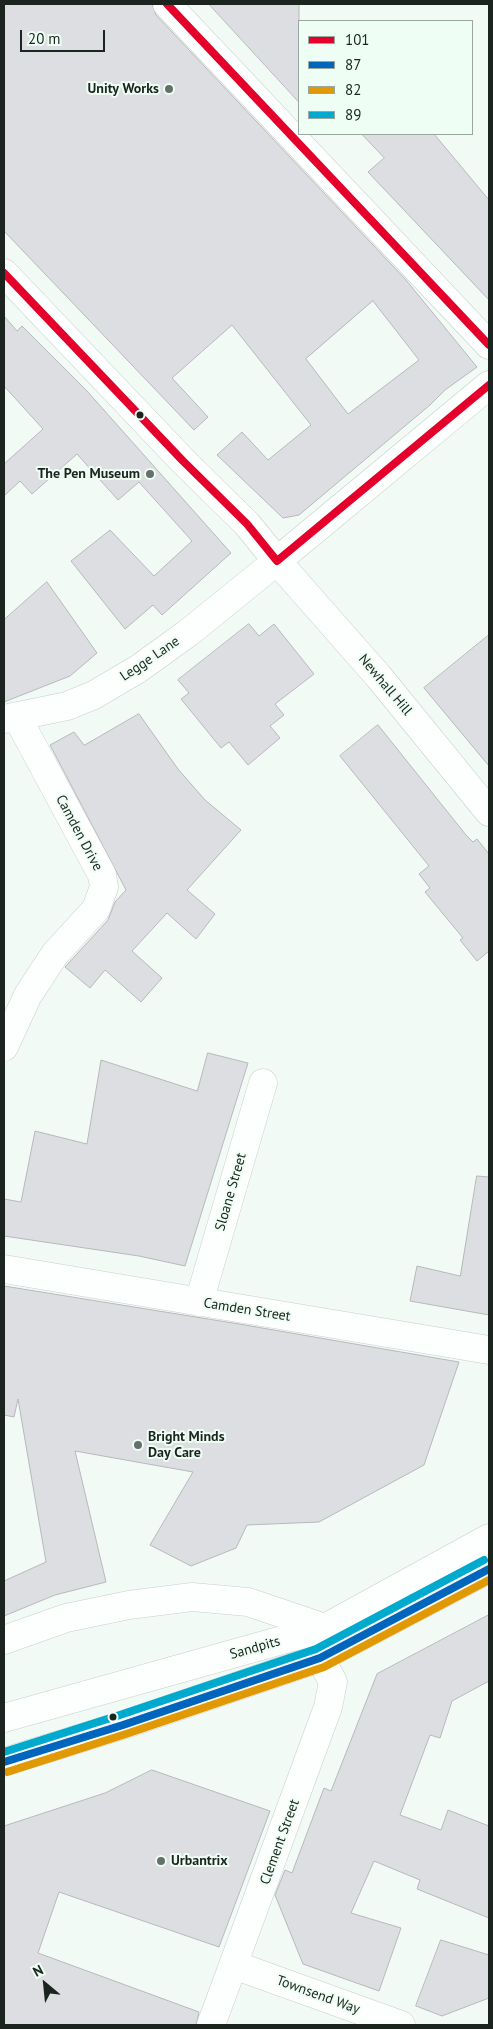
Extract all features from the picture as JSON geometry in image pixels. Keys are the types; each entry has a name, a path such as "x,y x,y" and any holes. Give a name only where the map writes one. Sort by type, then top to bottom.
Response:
{"street":[{"path":"167,4 489,345"},
{"name":"Newhall Hill","path":"4,273 183,461 247,524 380,677 489,812"},
{"name":"Legge Lane","path":"10,718 67,706 94,695 188,633 489,385"},
{"name":"Camden Drive","path":"4,1047 28,995 55,954 96,909 104,887 102,875 10,718"},
{"name":"Sloane Street","path":"199,1302 263,1083"},
{"name":"Camden Street","path":"4,1270 489,1350"},
{"name":"Sandpits","path":"4,1718 325,1628 489,1538"},
{"name":"Sandpits","path":"4,1762 123,1725 320,1658 489,1569"},
{"path":"4,1640 66,1618 129,1605 192,1597 248,1602 325,1628"},
{"name":"Clement Street","path":"211,2025 328,1707 333,1682 320,1658"},
{"name":"Townsend Way","path":"234,1965 401,2025"}],"building":[{"path":"4,4 152,4 156,15 406,280 477,367 445,390 430,405 299,515 283,518 217,455 242,432 268,460 311,425 232,325 172,378 208,417 194,430 4,231","holes":["373,301 419,360 348,414 306,359"]},
{"path":"209,4 299,4 298,101"},
{"path":"363,135 435,135 489,200 489,300 368,172 384,158"},
{"path":"4,316 17,331 22,326 87,391 231,553 162,615 153,605 125,629 71,561 110,530 154,576 192,541 139,482 118,500 77,454 32,494 20,481 4,496 4,464 43,429 4,386"},
{"path":"47,582 97,653 70,676 4,702 4,620"},
{"path":"249,624 259,636 274,624 314,674 275,704 284,715 270,726 280,738 248,765 229,742 221,748 181,699 189,693 178,680"},
{"path":"489,635 489,766 424,688"},
{"path":"139,714 178,769 205,800 241,830 187,890 215,914 196,939 167,913 132,951 162,978 141,1002 105,970 90,988 65,967 108,920 115,902 126,890 50,745 74,732 84,745"},
{"path":"378,725 466,835 473,842 477,839 489,854 489,951 477,961 460,940 463,938 425,892 430,888 419,874 429,866 340,756"},
{"path":"208,1053 248,1063 185,1266 139,1256 4,1236 4,1199 21,1202 35,1131 87,1144 101,1060 197,1091"},
{"path":"477,1176 489,1177 489,1315 410,1301 417,1266 460,1276"},
{"path":"4,1286 459,1362 424,1465 319,1522 247,1525 236,1548 191,1566 150,1545 193,1472 75,1451 106,1582 55,1595 4,1616 4,1581 46,1562 18,1399 14,1417 4,1415"},
{"path":"489,1615 489,1681 452,1701 440,1738 430,1735 400,1815 441,1830 448,1810 489,1826 489,1918 417,1889 420,1880 374,1861 351,1913 401,1928 379,1991 303,1964 275,1895 285,1870 292,1873 324,1788 331,1791 377,1674"},
{"path":"152,1770 270,1811 219,1947 59,1892 38,1953 199,2012 196,2025 4,2025 4,1826 105,1793"},
{"path":"441,1940 489,1955 489,1998 442,2016 416,2006"}],"transit line":[{"name":"101","path":"167,4 489,345"},
{"name":"101","path":"4,273 183,461 247,524 277,561 489,385"},
{"name":"89","path":"4,1752 316,1649 484,1560"},
{"name":"87","path":"4,1762 123,1725 320,1658 489,1569"},
{"name":"82","path":"7,1772 324,1667 489,1580"}],"place":[{"name":"Unity Works","path":"169,89"},
{"name":"The Pen Museum","path":"150,474"},
{"name":"Bright Minds Day Care","path":"138,1445"},
{"name":"Urbantrix","path":"161,1861"}]}
